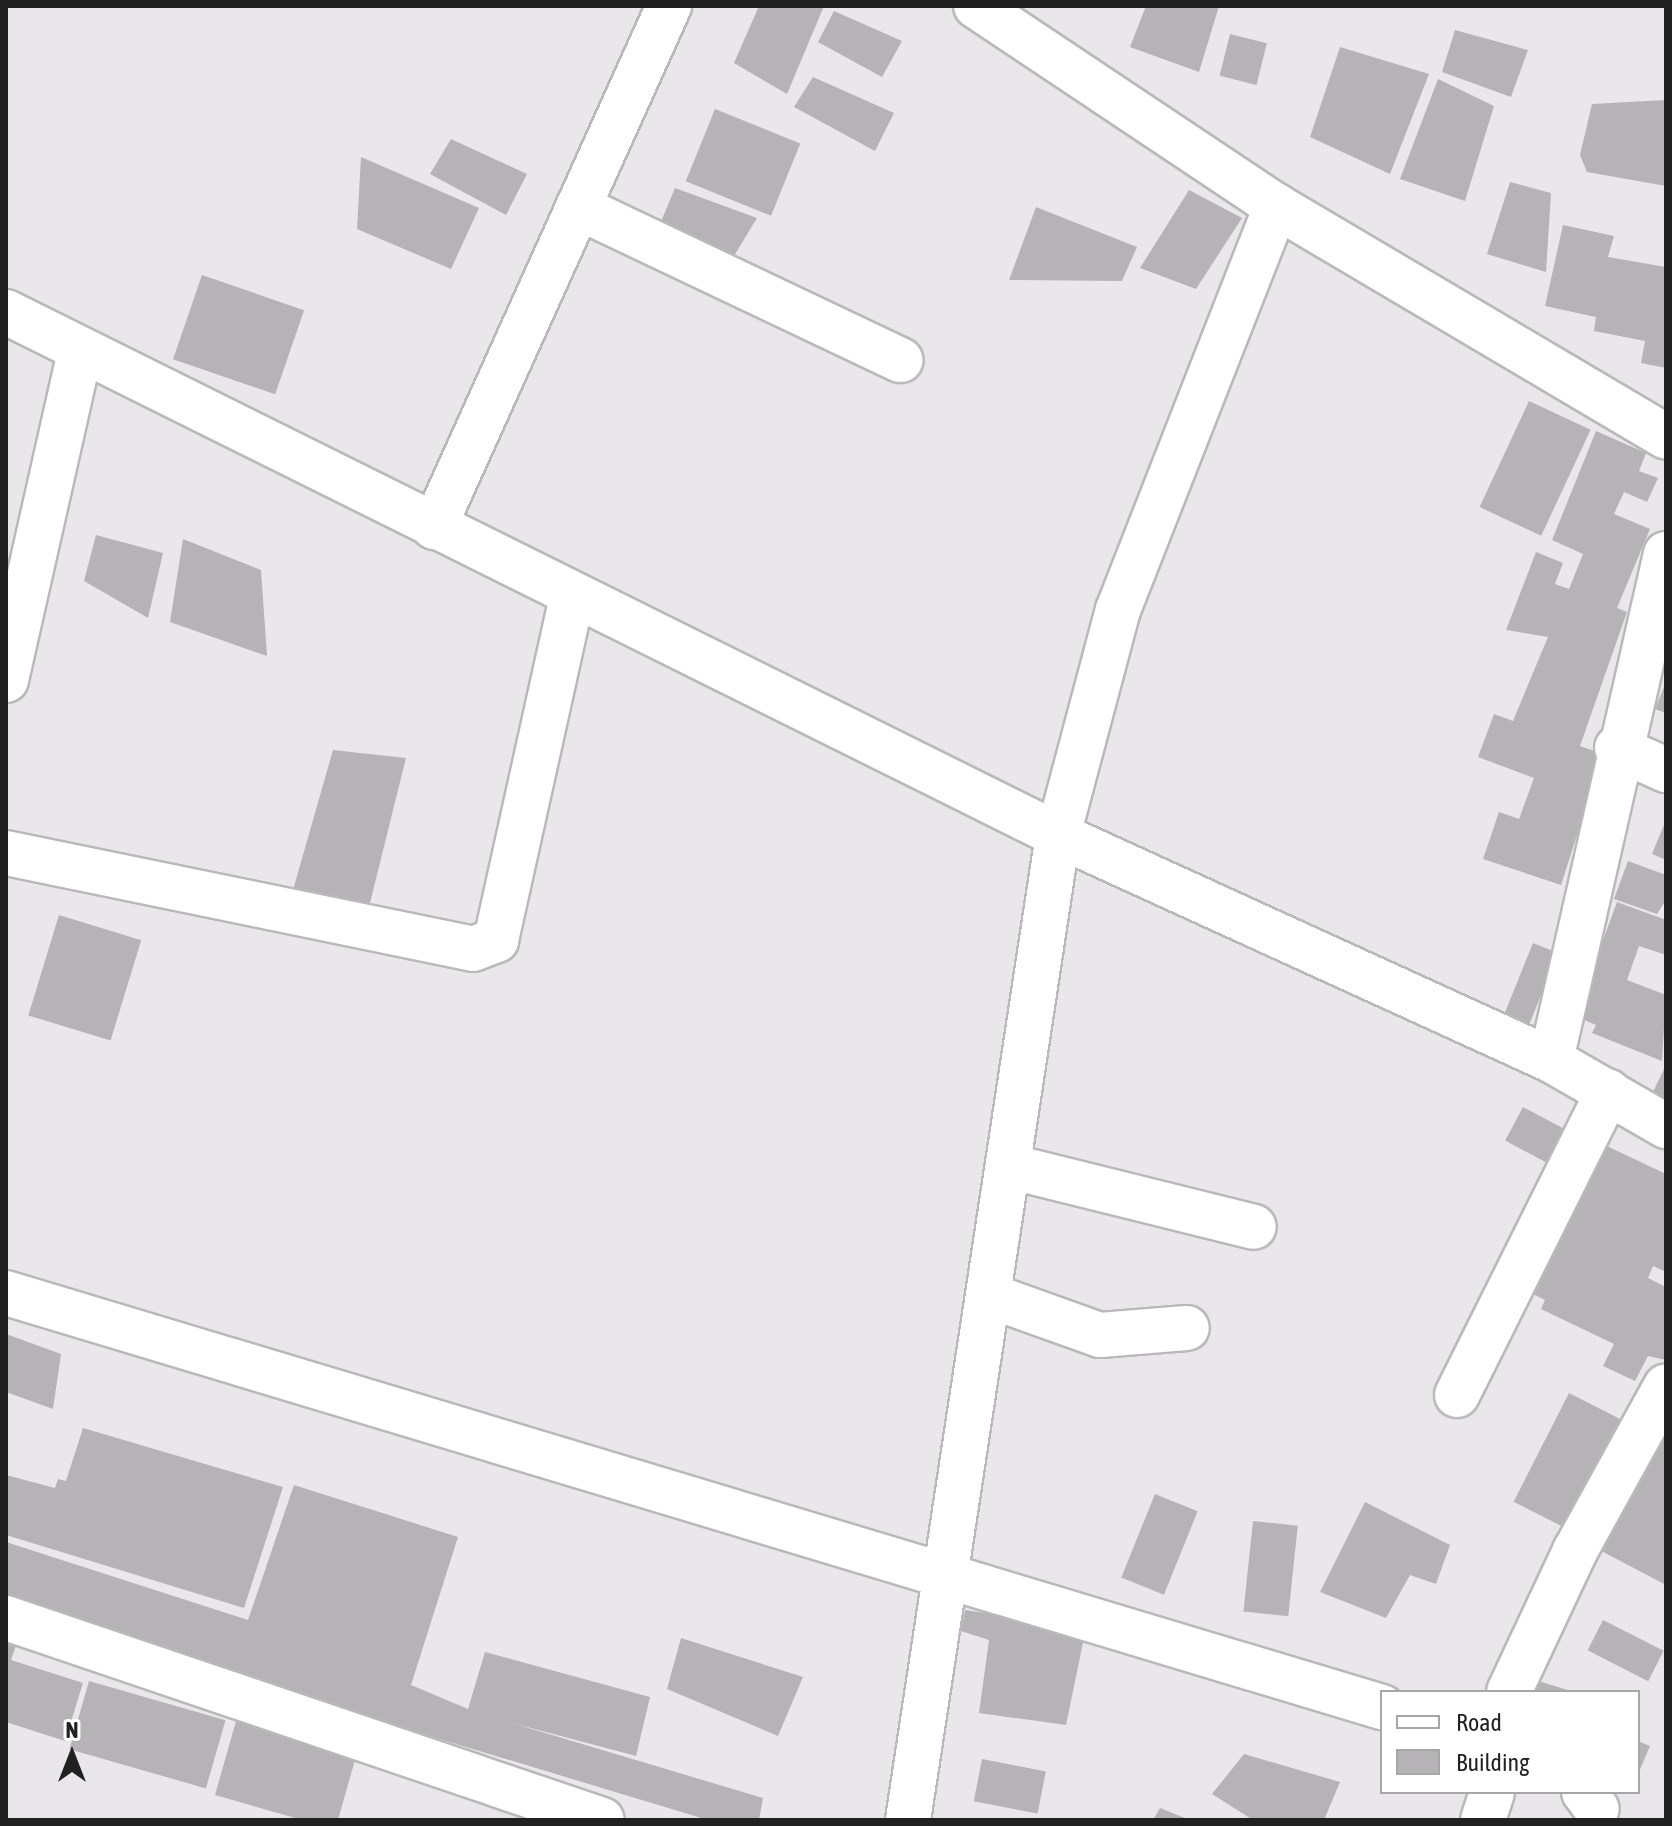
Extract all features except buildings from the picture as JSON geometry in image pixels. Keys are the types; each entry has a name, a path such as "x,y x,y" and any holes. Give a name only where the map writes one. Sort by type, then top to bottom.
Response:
{"street":[{"path":"434,527 669,6"},
{"path":"976,6 1276,206 1666,437"},
{"path":"908,1820 949,1580 988,1295 1058,835 1118,610 1276,206"},
{"path":"578,207 900,360"},
{"path":"6,312 572,597 1058,835 1551,1060 1666,1126"},
{"path":"6,680 80,351"},
{"path":"1551,1060 1617,748 1666,554"},
{"path":"6,853 473,949 496,940 572,597"},
{"path":"1617,748 1666,770"},
{"path":"1457,1395 1608,1092"},
{"path":"1008,1166 1254,1227"},
{"path":"6,1293 949,1580 1380,1706"},
{"path":"988,1295 1100,1335 1187,1328"},
{"path":"1510,1690 1575,1551 1666,1386"},
{"path":"6,1618 602,1820"},
{"path":"1483,1820 1491,1794"}]}
